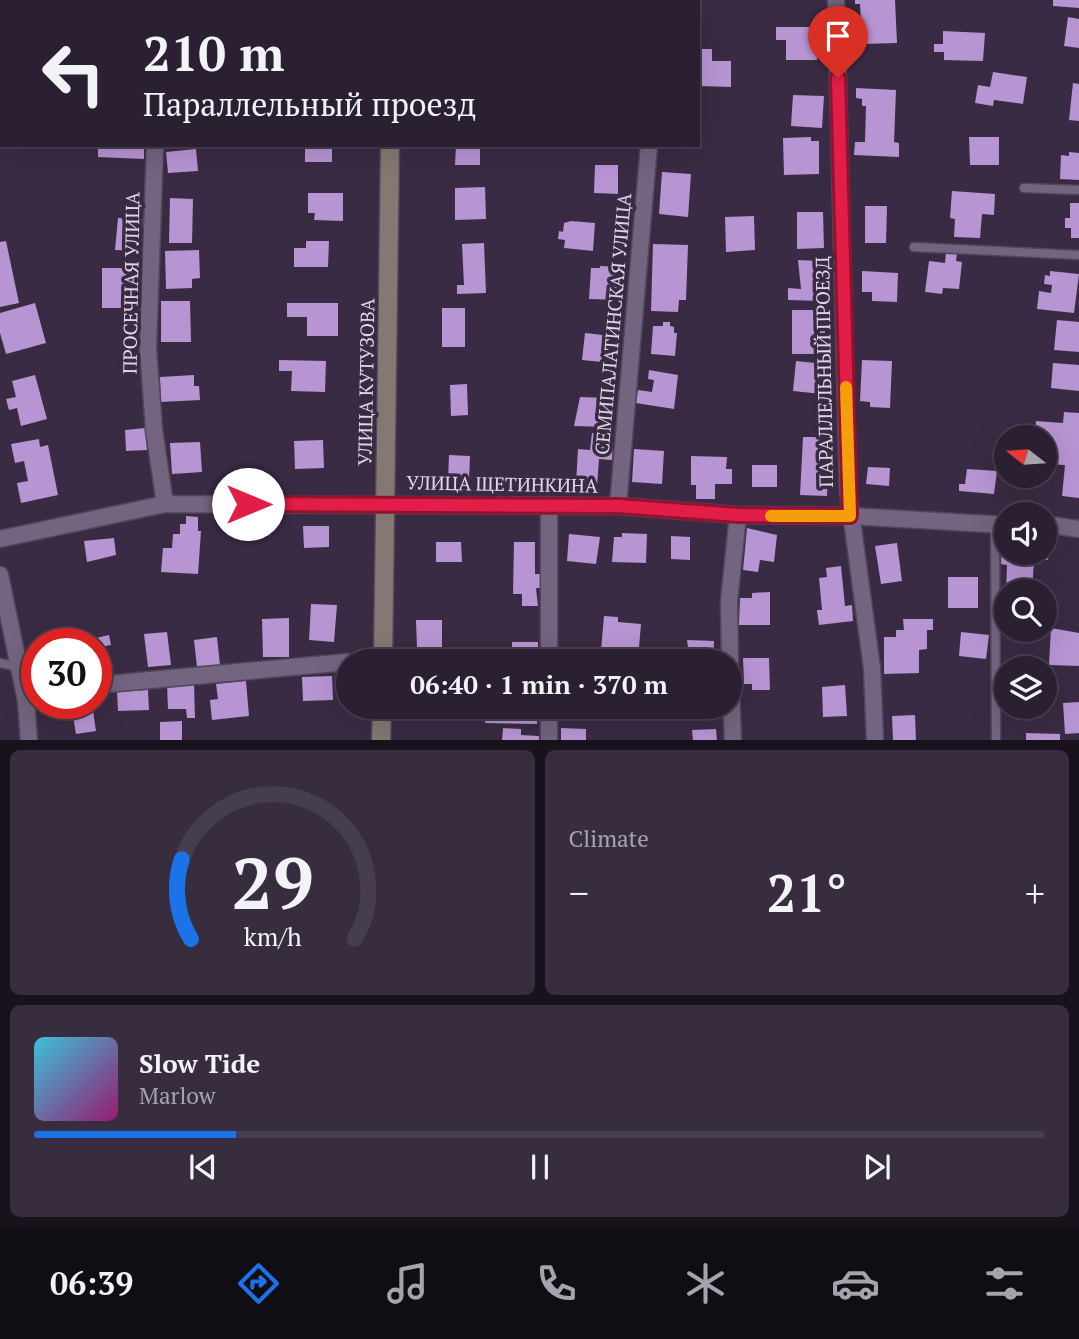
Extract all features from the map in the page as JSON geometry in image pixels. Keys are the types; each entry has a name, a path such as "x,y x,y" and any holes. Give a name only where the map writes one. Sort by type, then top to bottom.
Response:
{"main road":[{"name":"УЛИЦА КУТУЗОВА","path":"383,649 390,147"},
{"path":"381,740 382,719"}],"street":[{"name":"ПАРАЛЛЕЛЬНЫЙ ПРОЕЗД","path":"836,0 850,516 872,668 875,740"},
{"name":"ПРОСЕЧНАЯ УЛИЦА","path":"155,147 148,360 165,504"},
{"name":"СЕМИПАЛАТИНСКАЯ УЛИЦА","path":"618,506 649,147"},
{"name":"УЛИЦА ЩЕТИНКИНА","path":"0,538 165,504 618,506 738,515 850,516 994,525"},
{"path":"549,505 549,649"},
{"path":"730,649 729,601 738,515"},
{"path":"1057,526 1079,529"},
{"path":"0,575 21,672"},
{"path":"112,684 336,664"},
{"path":"29,740 30,719"},
{"path":"549,719 549,740"},
{"path":"732,719 733,740"}],"lane":[{"path":"1024,188 1079,190"},
{"path":"914,247 1079,255"},
{"path":"996,740 1000,565"},
{"path":"0,663 19,667"}],"building":[{"path":"700,0 701,0 700,32"},
{"path":"855,0 895,0 897,43 862,44 860,4 855,4"},
{"path":"1053,0 1079,0 1079,8 1053,6"},
{"path":"1068,17 1079,19 1079,48 1064,46"},
{"path":"776,27 809,27 809,37 817,37 817,60 786,60 786,40 776,40"},
{"path":"943,31 985,33 983,61 944,60 944,52 934,52 934,44 943,44"},
{"path":"700,49 712,49 712,61 731,61 731,87 700,86"},
{"path":"993,72 1027,77 1023,104 994,100 993,106 975,103 978,85 990,87"},
{"path":"1073,83 1079,84 1079,121 1069,120"},
{"path":"856,88 896,90 894,142 899,143 899,157 854,155 855,142 865,142 866,106 862,106 862,99 856,98"},
{"path":"793,95 824,96 822,128 791,126"},
{"path":"811,137 811,141 819,141 819,174 784,175 783,138"},
{"path":"969,137 999,137 999,165 970,165"},
{"path":"98,147 144,147 144,159 98,157"},
{"path":"305,147 332,147 332,162 305,162"},
{"path":"456,147 480,147 480,165 455,165"},
{"path":"196,149 198,171 168,173 166,152"},
{"path":"1069,152 1079,153 1079,180 1060,179 1061,155 1069,156"},
{"path":"595,165 618,165 618,194 594,193"},
{"path":"662,172 691,174 688,217 659,214"},
{"path":"485,187 486,219 455,220 455,188"},
{"path":"952,191 995,194 994,215 982,214 980,238 954,237 955,219 950,218"},
{"path":"308,193 343,193 343,221 314,220 315,213 308,213"},
{"path":"170,198 193,199 192,243 169,243"},
{"path":"1070,203 1079,203 1079,238 1071,238 1071,228 1065,228 1065,218 1070,218"},
{"path":"865,206 887,206 886,243 865,243"},
{"path":"797,212 823,212 824,248 797,249"},
{"path":"754,216 755,250 726,252 725,217"},
{"path":"118,218 143,219 140,251 115,250"},
{"path":"564,223 595,223 593,251 564,248 565,240 558,239 559,231 563,232"},
{"path":"6,241 19,303 0,307 0,242"},
{"path":"306,241 329,241 328,267 294,267 294,248 306,248"},
{"path":"484,243 486,293 457,294 457,285 464,285 462,244"},
{"path":"653,244 688,245 686,300 679,300 678,312 651,311"},
{"path":"199,250 200,278 192,279 192,288 166,289 165,251"},
{"path":"946,252 957,254 956,261 962,262 959,289 943,288 942,294 925,292 929,261 945,263"},
{"path":"798,260 821,261 821,301 788,300 788,288 801,289"},
{"path":"620,267 619,280 625,280 624,300 589,299 591,268"},
{"path":"102,268 137,268 137,308 102,308"},
{"path":"862,271 898,273 897,302 872,301 872,292 862,292"},
{"path":"1050,271 1079,274 1074,313 1037,309 1039,291 1051,293 1052,285 1044,284 1045,275 1050,276"},
{"path":"161,301 190,301 191,342 161,342"},
{"path":"35,303 46,343 6,354 0,333 0,313"},
{"path":"287,303 338,303 338,336 307,336 307,317 287,317"},
{"path":"442,308 465,308 465,347 442,347"},
{"path":"792,310 825,310 825,336 831,336 831,354 792,354"},
{"path":"1057,320 1079,322 1079,352 1054,350"},
{"path":"663,322 670,322 674,333 677,333 675,356 651,354 653,326 663,326"},
{"path":"585,333 612,336 610,353 603,353 602,362 582,360"},
{"path":"279,360 326,361 325,392 291,391 292,371 279,371"},
{"path":"862,360 892,361 890,408 870,407 870,402 860,401"},
{"path":"796,361 825,364 822,394 793,391"},
{"path":"1053,363 1079,365 1079,391 1051,388"},
{"path":"649,370 678,375 674,409 636,403 638,390 652,392 654,380 648,379"},
{"path":"35,375 47,419 21,426 17,408 9,410 6,399 16,397 12,381"},
{"path":"194,375 194,386 199,386 200,400 161,402 160,377"},
{"path":"467,384 468,415 451,416 450,385"},
{"path":"580,397 608,398 606,427 574,426"},
{"path":"1064,412 1079,413 1079,498 1062,496 1065,465 1057,465 1057,425 1036,425 1036,421 1063,423"},
{"path":"145,428 147,450 126,451 125,430"},
{"path":"592,433 613,435 612,460 599,459 597,486 576,484 578,449 590,450"},
{"path":"803,437 820,437 819,445 829,446 827,496 800,495"},
{"path":"39,439 40,447 48,445 58,495 21,503 17,483 28,481 24,461 15,463 11,444"},
{"path":"323,440 324,468 295,469 294,441"},
{"path":"200,442 202,472 172,474 170,443"},
{"path":"634,449 664,451 662,484 632,482"},
{"path":"449,455 470,456 469,481 448,481"},
{"path":"691,456 727,457 726,469 732,469 732,484 715,484 715,499 696,499 696,485 691,485"},
{"path":"752,465 777,465 777,487 752,487"},
{"path":"868,467 890,468 889,486 866,484"},
{"path":"967,469 994,471 994,494 959,491 959,484 965,484"},
{"path":"186,516 198,517 198,531 201,531 198,574 161,572 163,548 172,548 173,534 180,534 180,524 186,524"},
{"path":"303,526 329,526 329,547 304,548"},
{"path":"747,528 777,535 774,562 760,560 758,572 743,570"},
{"path":"622,533 647,534 646,563 612,562 614,537 622,537"},
{"path":"569,534 600,537 596,564 567,561"},
{"path":"671,536 690,537 690,560 671,559"},
{"path":"114,538 116,555 87,562 84,541"},
{"path":"436,542 461,542 462,562 436,562"},
{"path":"514,542 535,542 535,574 540,574 540,588 536,588 538,606 522,606 522,594 513,594"},
{"path":"897,543 902,581 881,584 875,546"},
{"path":"1007,565 1034,565 1033,579 1006,579"},
{"path":"841,566 845,606 852,605 853,621 819,625 817,610 822,610 819,578 827,577 826,568"},
{"path":"948,577 978,577 978,608 948,608"},
{"path":"770,592 770,625 739,625 740,598 752,598 752,593"},
{"path":"311,604 337,605 334,642 309,640"},
{"path":"604,616 618,617 618,622 641,624 639,649 601,649"},
{"path":"289,618 289,657 263,657 262,619"},
{"path":"903,619 933,619 933,630 927,630 927,649 919,650 919,673 884,674 884,637 896,637 896,630 904,630"},
{"path":"416,620 442,620 442,648 417,648"},
{"path":"1057,629 1079,633 1079,666 1057,665 1057,656 1049,656 1050,642 1057,642"},
{"path":"167,632 171,665 148,667 144,634"},
{"path":"961,632 989,635 986,659 959,656"},
{"path":"217,637 220,665 197,667 194,640"},
{"path":"687,640 714,641 714,649 688,649"},
{"path":"512,642 538,642 538,649 512,649"},
{"path":"743,658 769,658 770,690 752,690 752,684 744,684"},
{"path":"332,676 333,700 303,701 302,677"},
{"path":"246,681 249,716 212,720 210,700 218,699 216,684"},
{"path":"194,683 195,718 187,718 186,709 168,709 167,684"},
{"path":"845,685 847,716 823,717 822,687"},
{"path":"148,690 149,710 118,711 117,692"},
{"path":"1079,702 1079,733 1065,734 1063,703"},
{"path":"915,715 916,740 893,740 892,716"},
{"path":"74,719 94,719 96,731 76,734"},
{"path":"485,719 537,719 537,724 485,723"},
{"path":"182,721 182,740 160,740 160,722"},
{"path":"503,728 521,729 521,735 539,736 539,740 502,740"},
{"path":"561,728 586,729 586,740 561,740"},
{"path":"716,729 717,740 693,740 692,730"},
{"path":"1026,733 1060,734 1060,740 1026,740"}],"slow traffic":[{"path":"771,516 850,516 846,387"}],"route":[{"path":"248,504 618,506 738,515 850,516 838,78"}]}
